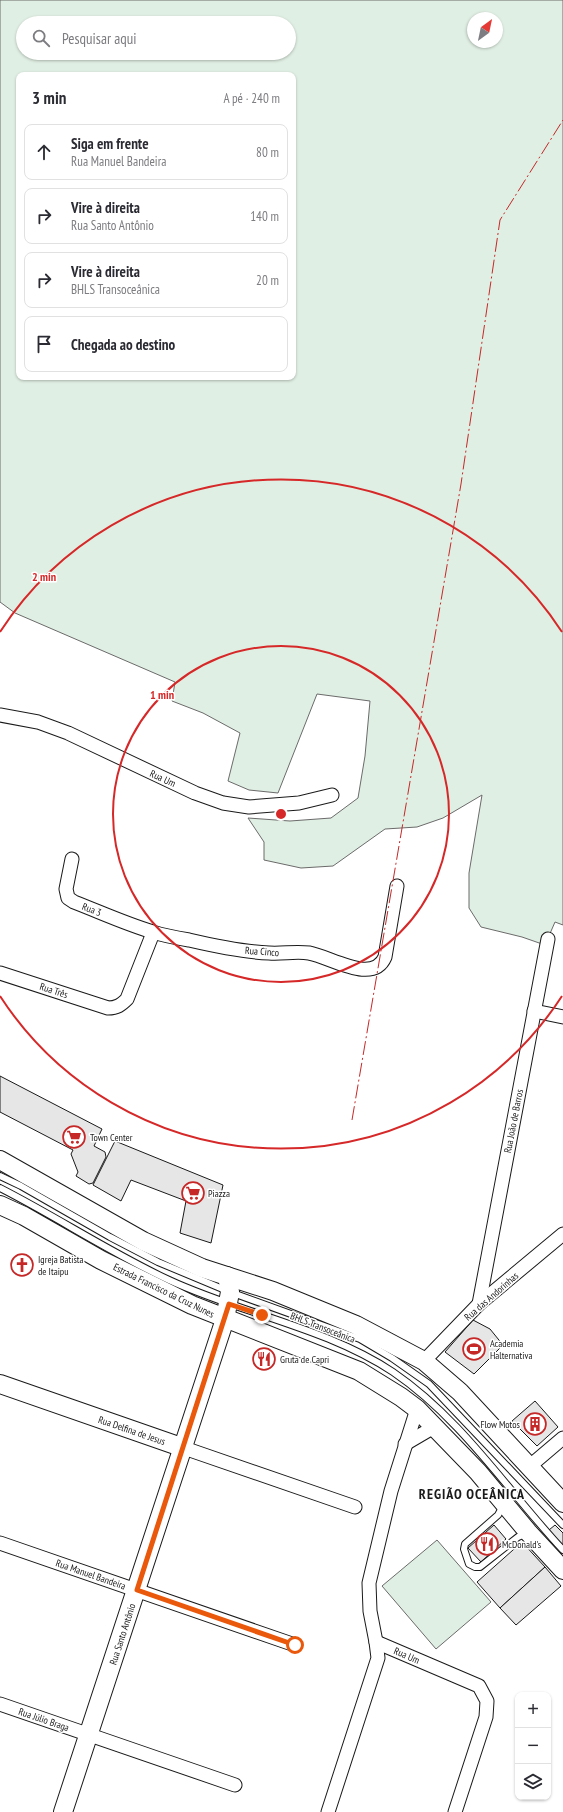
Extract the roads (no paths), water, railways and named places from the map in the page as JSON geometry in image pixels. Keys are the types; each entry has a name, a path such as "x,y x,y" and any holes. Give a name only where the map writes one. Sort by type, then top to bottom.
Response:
{"main road":[{"name":"Estrada Francisco da Cruz Nunes","path":"0,1160 143,1241 202,1268 255,1328 360,1371 401,1396 417,1409 478,1472 531,1535 563,1570"},
{"name":"Estrada Francisco da Cruz Nunes","path":"0,1205 24,1216 101,1260 192,1305 274,1291 356,1325 424,1361 460,1392 563,1502"},
{"name":"Rua Santo Antônio","path":"63,1812 184,1448 228,1298"},
{"name":"Rua Delfina de Jesus","path":"0,1384 184,1448"}],"street":[{"name":"Rua Um","path":"0,715 38,722 68,733 195,793 223,804 249,807 299,803 332,796"},
{"name":"Rua 3","path":"72,859 66,889 68,898 74,902 153,932"},
{"name":"Rua Cinco","path":"153,932 215,946 270,954 292,952 309,954 326,957 360,969 374,969 383,962 385,957 397,886"},
{"name":"Rua Três","path":"0,973 108,1008 120,1006 127,999 153,932"},
{"name":"Rua João de Barros","path":"479,1304 548,939"},
{"path":"534,1011 563,1017"},
{"name":"Rua das Andorinhas","path":"424,1361 479,1304 561,1241"},
{"path":"376,1642 370,1611 369,1583 391,1492 417,1409"},
{"path":"405,1444 434,1427"},
{"path":"530,1466 563,1438"},
{"name":"Rua Delfina de Jesus","path":"184,1448 355,1507"},
{"name":"Rua Manuel Bandeira","path":"0,1543 295,1645"},
{"name":"Rua Um","path":"328,1812 378,1658 376,1642"},
{"name":"Rua Um","path":"376,1642 479,1686 487,1702 486,1717 455,1812"},
{"name":"Rua Júlio Braga","path":"0,1704 235,1785"}],"lane":[{"name":"BHLS Transoceânica","path":"0,1176 21,1186 110,1237 228,1298 348,1347 393,1372 450,1420 484,1456 525,1508 563,1550"},
{"name":"BHLS Transoceânica","path":"0,1188 104,1246 169,1280 360,1340 429,1384 563,1525"},
{"path":"504,1503 503,1509 498,1515 465,1544 464,1549 469,1564 475,1567 480,1567 523,1534 531,1535"}],"place":[{"name":"Town Center","path":"74,1137"},
{"name":"Piazza","path":"193,1193"},
{"name":"Igreja Batista de Itaipu","path":"22,1265"},
{"name":"Academia Halternativa","path":"474,1349"},
{"name":"Gruta de Capri","path":"264,1359"},
{"name":"Flow Motos","path":"535,1424"},
{"name":"McDonald's","path":"487,1544"}],"district":[{"name":"REGIÃO OCEÂNICA","path":"472,1494"}]}
